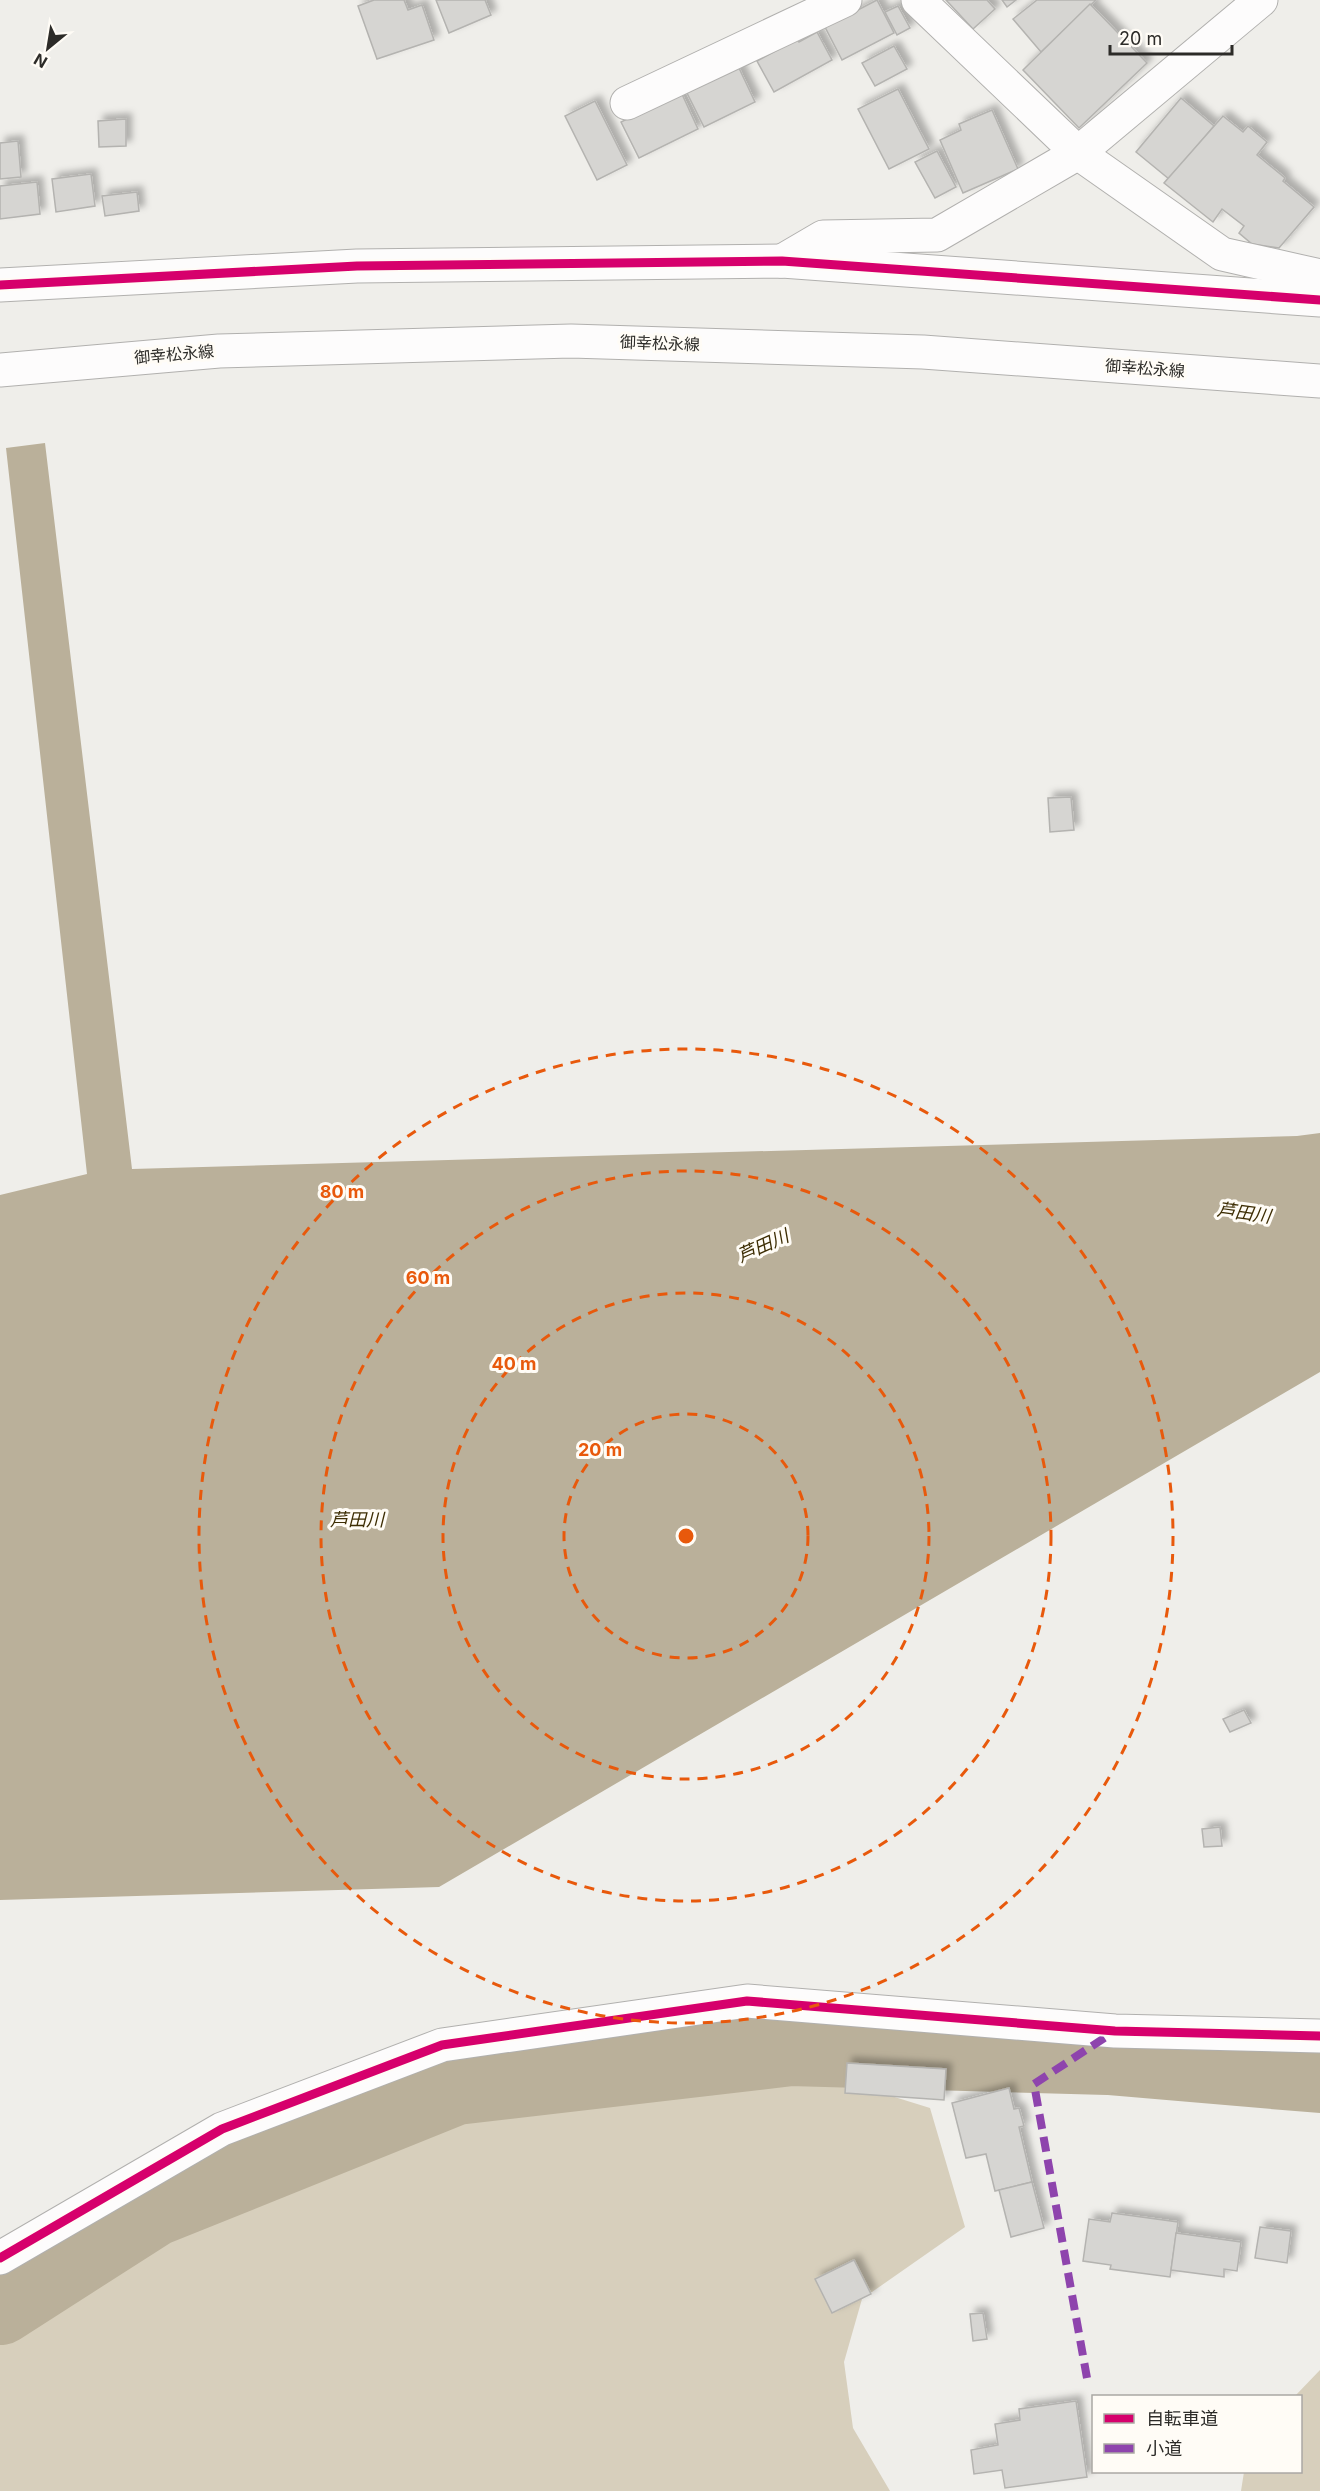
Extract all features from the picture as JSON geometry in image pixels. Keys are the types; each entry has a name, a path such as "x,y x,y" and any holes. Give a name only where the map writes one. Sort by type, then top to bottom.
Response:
{"street":[{"path":"627,103 845,0"},
{"path":"918,0 1078,153 1222,254 1320,276"},
{"path":"782,261 823,237 937,235 1078,153 1261,0"},
{"path":"0,285 357,266 782,261 1320,300"},
{"name":"御幸松永線","path":"0,370 219,351 571,341 923,352 1320,381"},
{"path":"0,2258 222,2129 442,2045 747,2001 1116,2031 1320,2036"}],"shaded area":[{"path":"843,2081 930,2108 965,2227 862,2299 844,2362 853,2428 890,2491 0,2491 0,2322 257,2177 420,2111"},
{"path":"1320,2370 1320,2491 1241,2491 1244,2473 1302,2473 1302,2395 1296,2395"}],"water":[{"name":"芦田川","path":"45,443 132,1169 1297,1136 1320,1133 1320,1372 439,1887 0,1900 0,1195 87,1174 6,448"}],"building":[{"path":"374,0 404,0 408,10 422,5 434,40 377,59 358,6"},
{"path":"436,0 485,0 491,15 449,33"},
{"path":"877,0 894,33 842,60 825,27"},
{"path":"946,0 987,0 995,9 973,29"},
{"path":"1002,0 1016,0 1007,7"},
{"path":"1037,0 1096,0 1041,52 1013,19"},
{"path":"1090,4 1147,63 1079,128 1023,70"},
{"path":"898,6 910,28 897,35 885,12"},
{"path":"817,32 832,60 774,92 757,61 797,39 799,42"},
{"path":"894,46 907,69 875,86 862,63"},
{"path":"738,66 755,102 704,127 686,91"},
{"path":"898,89 929,149 889,169 858,109"},
{"path":"681,92 698,129 639,158 621,122"},
{"path":"1181,98 1214,126 1169,179 1136,152"},
{"path":"595,101 627,165 597,180 565,116"},
{"path":"992,110 1018,169 963,193 940,140 961,130 959,124"},
{"path":"1223,116 1243,132 1248,126 1267,142 1257,155 1285,178 1283,181 1314,207 1279,248 1252,244 1239,233 1244,226 1222,209 1213,222 1164,183"},
{"path":"126,119 126,146 99,147 98,121"},
{"path":"18,141 21,177 0,179 0,143"},
{"path":"937,151 956,187 935,198 915,162"},
{"path":"91,174 95,206 56,212 52,179"},
{"path":"37,182 40,214 0,219 0,186"},
{"path":"137,192 139,211 105,216 102,196"},
{"path":"1071,797 1074,830 1050,832 1048,798"},
{"path":"1244,1710 1251,1723 1230,1732 1223,1719"},
{"path":"1220,1827 1222,1846 1204,1847 1202,1829"},
{"path":"847,2063 946,2069 944,2100 845,2093"},
{"path":"1009,2088 1014,2109 1019,2108 1024,2126 1019,2127 1032,2182 995,2191 986,2154 966,2158 952,2103"},
{"path":"1032,2182 1044,2228 1011,2237 999,2190"},
{"path":"1112,2213 1178,2222 1170,2277 1110,2269 1111,2265 1083,2261 1089,2219 1110,2222"},
{"path":"1260,2227 1291,2231 1287,2263 1255,2258"},
{"path":"1176,2233 1241,2242 1237,2271 1224,2269 1224,2277 1171,2270"},
{"path":"854,2260 871,2294 832,2313 815,2279"},
{"path":"983,2313 987,2339 973,2341 970,2314"},
{"path":"1076,2401 1087,2477 1005,2488 1002,2470 974,2474 971,2450 998,2445 995,2424 1020,2420 1019,2409"}],"waterway":[{"path":"0,2308 153,2210 456,2088 791,2049 1108,2058 1320,2076"}],"marked path":[{"path":"1087,2378 1034,2084 1115,2031"}],"cycle path":[{"path":"0,285 357,266 782,261 1320,300"},
{"path":"0,2258 222,2129 442,2045 747,2001 1115,2031 1320,2036"}]}
